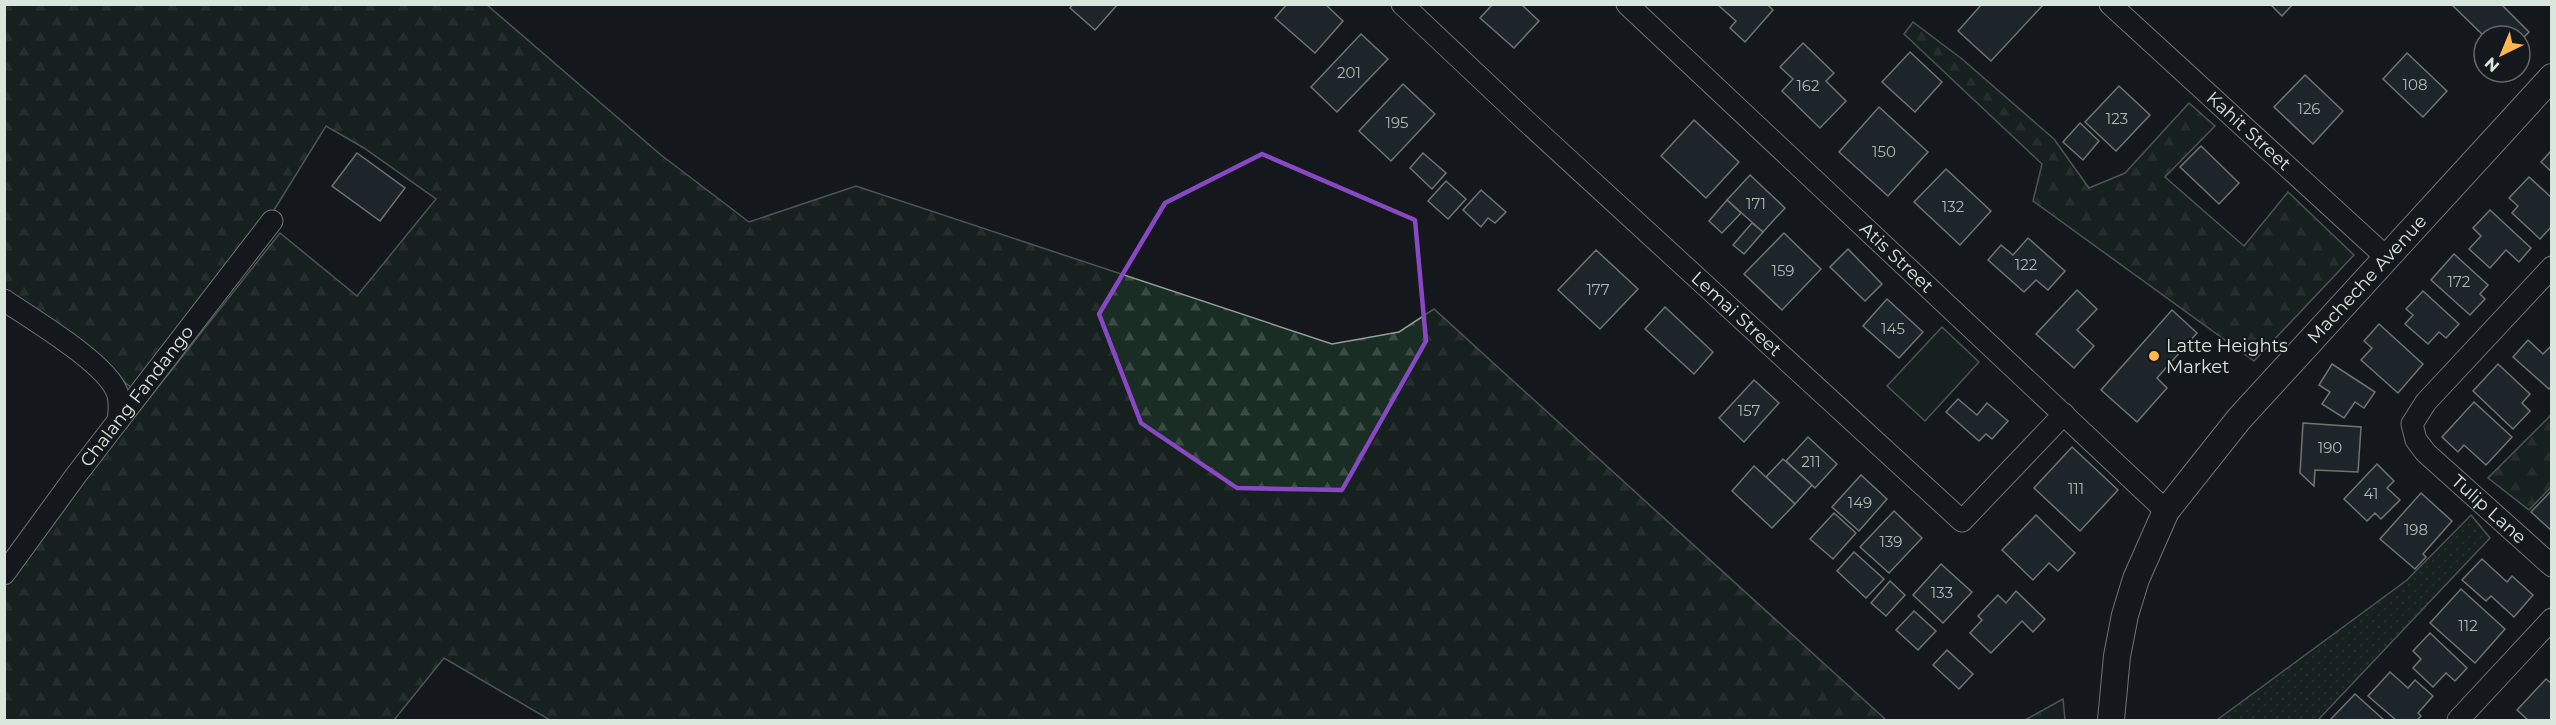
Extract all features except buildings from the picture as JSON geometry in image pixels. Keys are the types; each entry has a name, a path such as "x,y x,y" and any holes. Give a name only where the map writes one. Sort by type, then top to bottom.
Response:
{"main road":[{"name":"Macheche Avenue","path":"2111,720 2117,656 2125,615 2136,579 2166,511 2240,419 2552,77"}],"street":[{"name":"Lemai Street","path":"1402,4 1533,128 1962,521 2064,414"},
{"name":"Atis Street","path":"1627,4 2166,511"},
{"name":"Kahit Street","path":"2110,4 2386,257"},
{"name":"Chalang Fandango","path":"4,574 272,221"},
{"name":"Tulip Lane","path":"2552,267 2418,412 2412,424 2416,440 2426,453 2552,566"},
{"path":"4,300 104,373 118,397 118,421"},
{"path":"2458,720 2552,619"}],"highlighted area":[{"path":"1262,154 1415,220 1426,341 1342,490 1237,488 1141,423 1099,314 1165,203"}],"green space":[{"path":"5,5 487,5 661,155 749,222 856,186 1332,344 1399,332 1434,309 1886,720 550,720 444,658 394,720 5,720 4,582 280,233 357,296 436,199 364,148 326,126 250,249 134,389 5,300"},
{"path":"1913,22 1962,59 2054,139 2089,188 2125,173 2189,103 2215,126 2165,177 2244,246 2288,192 2354,255 2254,361 2033,201 2042,164 1904,34"},
{"path":"1942,327 1979,362 1925,421 1887,386"},
{"path":"2551,415 2551,487 2529,510 2488,478"},
{"path":"2471,515 2490,538 2318,720 2217,720 2407,580"},
{"path":"2063,699 2065,720 2025,720"}],"place":[{"name":"Latte Heights Market","path":"2154,356"}]}
